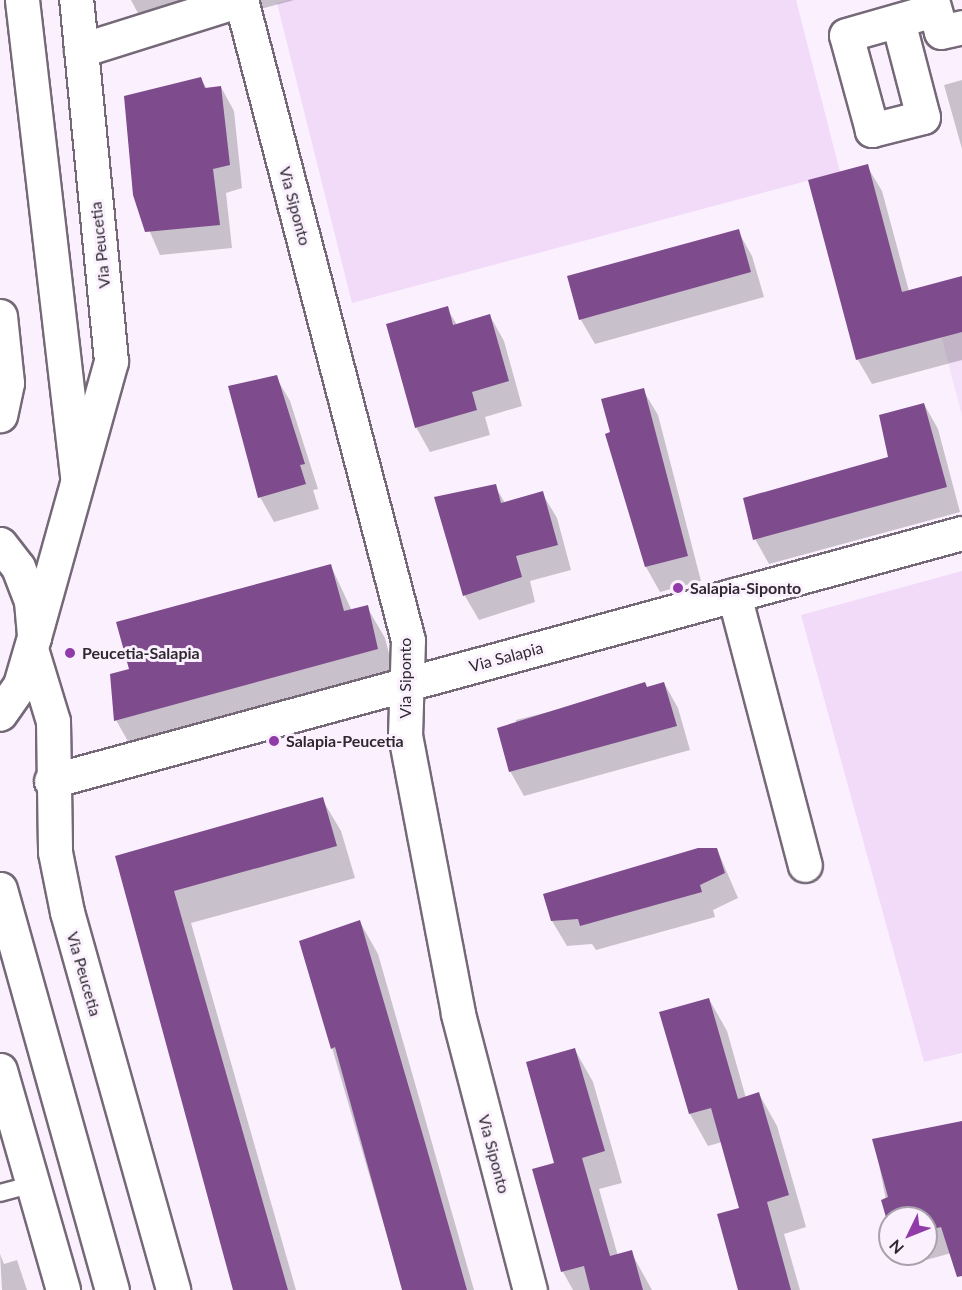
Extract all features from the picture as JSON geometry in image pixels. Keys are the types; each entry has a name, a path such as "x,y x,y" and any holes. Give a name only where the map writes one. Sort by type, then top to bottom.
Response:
{"street":[{"name":"Via Peucetia","path":"22,0 78,487"},
{"name":"Via Peucetia","path":"0,714 20,685 33,644 111,361 76,0"},
{"path":"81,50 241,0"},
{"name":"Via Siponto","path":"241,0 408,640 405,735 458,1014 530,1290"},
{"path":"898,21 933,5 941,32 962,27"},
{"path":"0,316 7,383 0,415"},
{"name":"Via Salapia","path":"51,781 962,533"},
{"name":"Via Peucetia","path":"0,544 18,567 31,601 33,644 53,721 51,781 67,912 172,1290"},
{"path":"734,595 805,866"},
{"path":"0,889 112,1290"},
{"path":"0,1070 63,1290"}],"lane":[{"path":"0,1193 33,1184"}],"shaded area":[{"path":"289,0 796,0 840,172 352,303 277,3"},
{"path":"962,276 962,416 928,285"},
{"path":"962,571 962,1053 924,1062 801,615"}],"building":[{"path":"201,77 205,88 221,86 230,165 213,169 220,225 145,232 133,195 124,96"},
{"path":"868,164 902,292 962,276 962,332 856,360 808,180"},
{"path":"739,229 751,272 579,320 567,276"},
{"path":"448,306 453,325 490,314 509,381 472,392 477,410 415,428 386,324"},
{"path":"277,375 305,464 300,465 306,484 258,498 228,386"},
{"path":"644,388 688,556 645,567 605,434 610,432 601,399"},
{"path":"924,403 947,487 753,540 743,498 888,457 879,415"},
{"path":"496,484 501,503 543,491 558,545 516,556 522,577 463,596 434,497"},
{"path":"331,564 344,611 368,605 378,649 114,721 110,674 129,669 116,622"},
{"path":"645,682 647,687 664,682 677,726 509,772 497,728"},
{"path":"323,797 337,846 174,891 288,1290 233,1290 115,856"},
{"path":"698,848 717,848 725,873 700,885 702,892 580,926 578,919 551,921 543,894"},
{"path":"360,920 467,1290 402,1290 335,1047 331,1049 299,941"},
{"path":"709,998 738,1099 759,1092 789,1195 767,1202 791,1290 738,1290 717,1214 739,1208 711,1108 689,1114 659,1012"},
{"path":"575,1048 605,1151 582,1158 610,1256 632,1250 643,1290 590,1290 584,1266 561,1272 532,1169 554,1163 526,1062"},
{"path":"962,1121 962,1276 957,1277 941,1227 938,1228 938,1206 883,1206 881,1200 888,1197 872,1139"}],"place":[{"name":"Salapia-Siponto","path":"678,588"},
{"name":"Peucetia-Salapia","path":"70,653"},
{"name":"Salapia-Peucetia","path":"274,741"}]}
